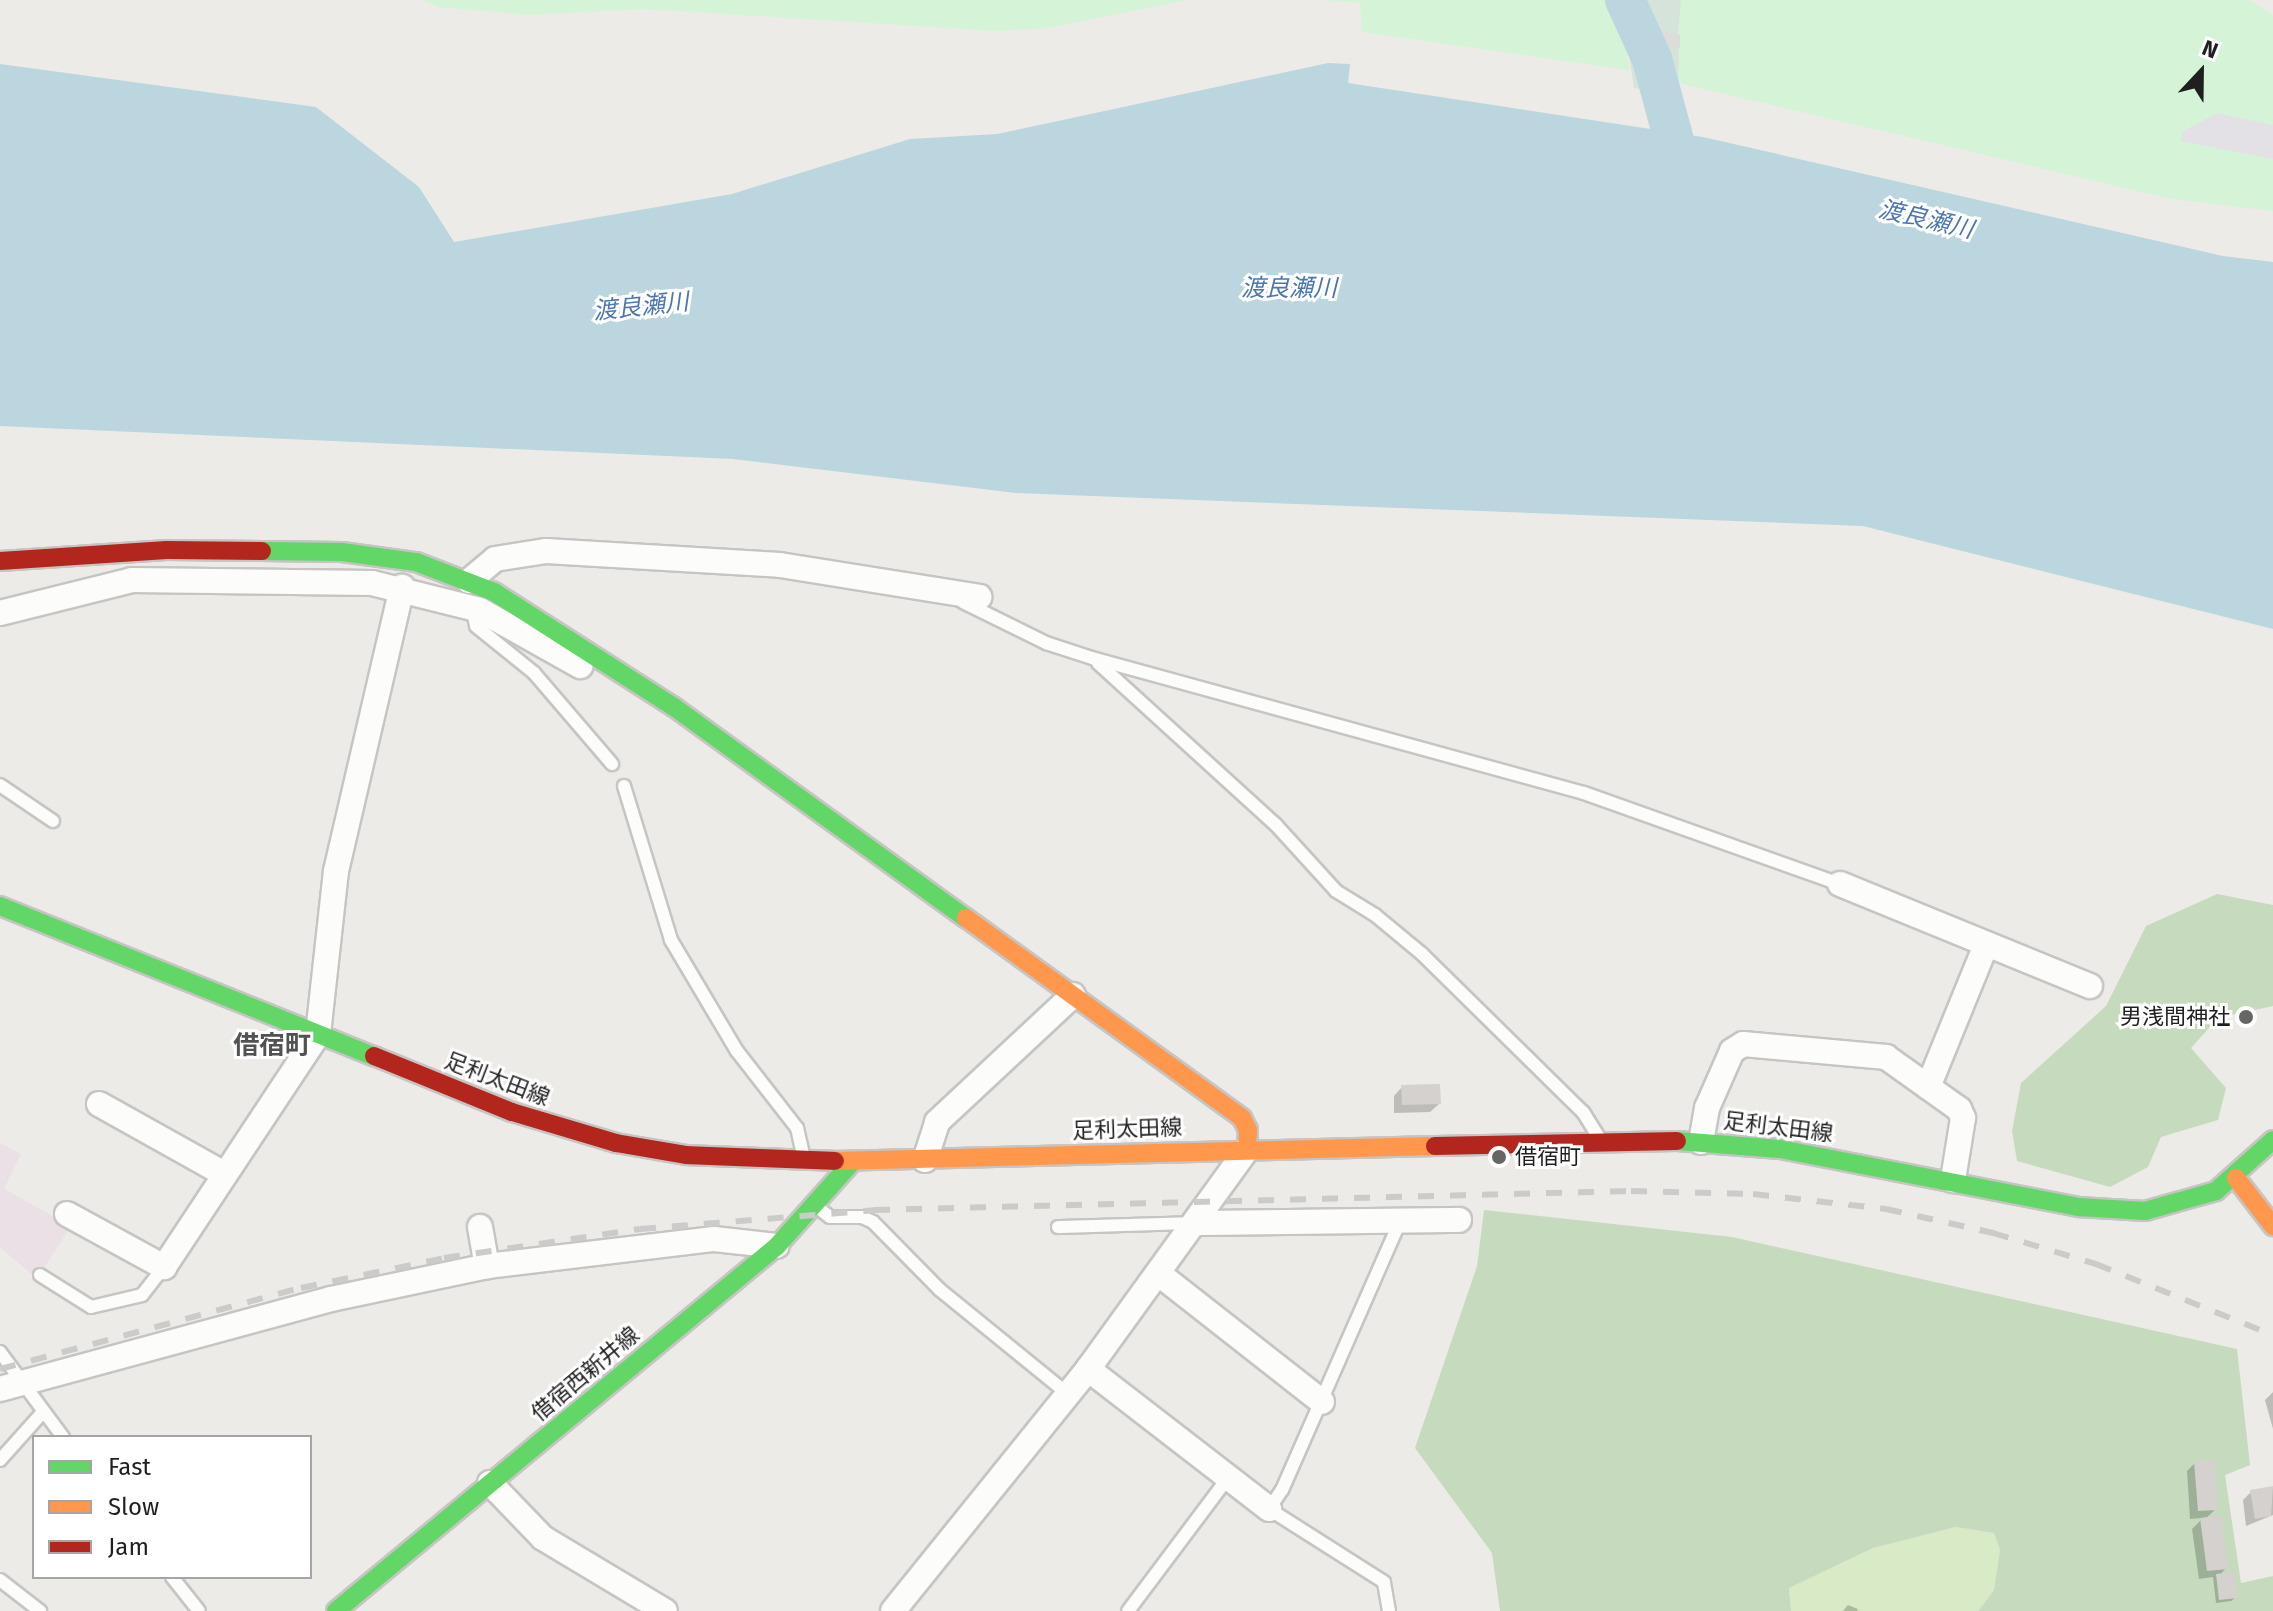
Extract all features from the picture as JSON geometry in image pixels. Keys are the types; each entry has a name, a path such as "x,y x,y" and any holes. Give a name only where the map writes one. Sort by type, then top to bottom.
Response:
{"main road":[{"path":"0,561 179,550 342,552 402,559 469,581 525,608 674,707 1242,1118 1248,1130 1247,1149"},
{"name":"足利太田線","path":"0,906 512,1112 601,1139 687,1155 852,1162 1600,1140 1701,1142 1780,1149 1953,1180 2079,1207 2145,1211 2203,1197 2236,1178 2273,1140"},
{"name":"借宿西新井線","path":"336,1611 777,1246 817,1207 852,1162"},
{"path":"2236,1178 2273,1226"}],"street":[{"path":"469,581 495,559 546,551 780,565 979,597"},
{"path":"0,613 132,580 402,587 472,608 595,675 674,707"},
{"path":"67,1214 164,1267 318,1034 336,871 402,587"},
{"path":"1840,884 2090,986"},
{"path":"1928,1087 1986,945"},
{"path":"925,1160 937,1122 1073,995"},
{"path":"1701,1142 1707,1108 1732,1051 1743,1044 1886,1057 1928,1087 1963,1118 1953,1180"},
{"path":"99,1104 224,1174"},
{"path":"893,1611 1088,1369 1247,1149"},
{"path":"1195,1223 1459,1220"},
{"path":"480,1227 487,1266"},
{"path":"10,1386 331,1299 487,1266 714,1239 777,1246"},
{"path":"1159,1274 1322,1402"},
{"path":"1088,1369 1269,1509"},
{"path":"490,1483 543,1538 665,1611"}],"lane":[{"path":"935,588 1046,643 1584,793 1840,884"},
{"path":"472,608 476,626 534,673 612,764"},
{"path":"1092,658 1276,825 1336,891 1375,915 1422,954 1583,1112 1600,1140"},
{"path":"0,785 53,821"},
{"path":"624,786 671,940 737,1051 797,1128 805,1161"},
{"path":"817,1207 830,1217 873,1222 940,1290 1068,1394"},
{"path":"1389,1611 1384,1582 1269,1509 1322,1402 1401,1220"},
{"path":"1058,1227 1195,1223"},
{"path":"40,1275 91,1307 142,1295 164,1267"},
{"path":"0,1352 10,1386 43,1412 61,1435"},
{"path":"0,1460 43,1412"},
{"path":"1128,1611 1228,1478"},
{"path":"174,1579 199,1611"},
{"path":"0,1580 40,1611"}],"shaded area":[{"path":"1606,0 1681,0 1679,96 1634,88 1623,15"},
{"path":"2217,113 2273,125 2273,159 2181,141 2182,132"},
{"path":"0,1143 21,1154 4,1189 71,1226 37,1279 0,1247"}],"green space":[{"path":"422,0 1187,0 1048,28 995,31 647,9 529,15 438,7"},
{"path":"1323,0 1606,0 1623,15 1625,27 1678,35 1681,0 2250,0 2273,15 2273,211 2172,199 1678,83 1679,46 1626,36 1629,70 1362,32 1360,3"},
{"path":"2217,894 2273,905 2273,1006 2218,1018 2191,1048 2226,1088 2218,1120 2161,1137 2148,1167 2110,1187 2017,1161 2012,1131 2021,1083 2106,1006 2146,926"},
{"path":"1484,1210 1732,1237 2237,1349 2250,1465 2225,1475 2241,1583 2273,1576 2273,1611 1978,1611 1994,1590 2000,1550 1994,1533 1956,1527 1873,1548 1789,1588 1791,1611 1500,1611 1492,1553 1415,1448 1477,1266"},
{"path":"1956,1527 1994,1533 2000,1550 1994,1590 1978,1611 1791,1611 1789,1588 1873,1548"}],"water":[{"name":"渡良瀬川","path":"1328,63 1350,64 1348,83 1703,137 2223,256 2273,262 2273,629 1863,526 1016,493 733,459 0,426 0,64 316,107 419,187 454,242 732,194 910,139 997,134"}],"pier":[{"path":"1623,24 1680,35 1680,48 1623,37"}],"building":[{"path":"1440,1084 1441,1104 1402,1105 1401,1085"},
{"path":"2214,1459 2218,1510 2198,1511 2194,1461"},
{"path":"2273,1486 2271,1516 2255,1519 2250,1490"},
{"path":"2221,1515 2228,1569 2207,1571 2200,1518"},
{"path":"2234,1572 2237,1598 2219,1600 2216,1574"}],"waterway":[{"path":"1625,0 1652,59 1680,163"}],"railway":[{"path":"0,1369 301,1288 444,1258 640,1229 874,1210 1631,1191 1753,1194 1886,1209 1993,1233 2096,1264 2273,1335"}],"traffic: fast":[{"path":"262,551 342,552 416,562 494,592 674,707 966,918"},
{"path":"0,906 374,1056"},
{"path":"1677,1141 1780,1149 2079,1207 2145,1211 2216,1191 2273,1140"},
{"path":"336,1611 777,1246 852,1162"}],"traffic: slow":[{"path":"966,918 1242,1118 1248,1130 1247,1149"},
{"path":"835,1161 1435,1146"},
{"path":"2236,1178 2273,1226"}],"traffic: jam":[{"path":"0,561 167,550 262,551"},
{"path":"374,1056 512,1112 616,1143 687,1155 835,1161"},
{"path":"1435,1146 1677,1141"}],"place":[{"name":"男浅間神社","path":"2246,1017"},
{"name":"借宿町","path":"1499,1157"}],"district":[{"name":"借宿町","path":"272,1046"}]}
